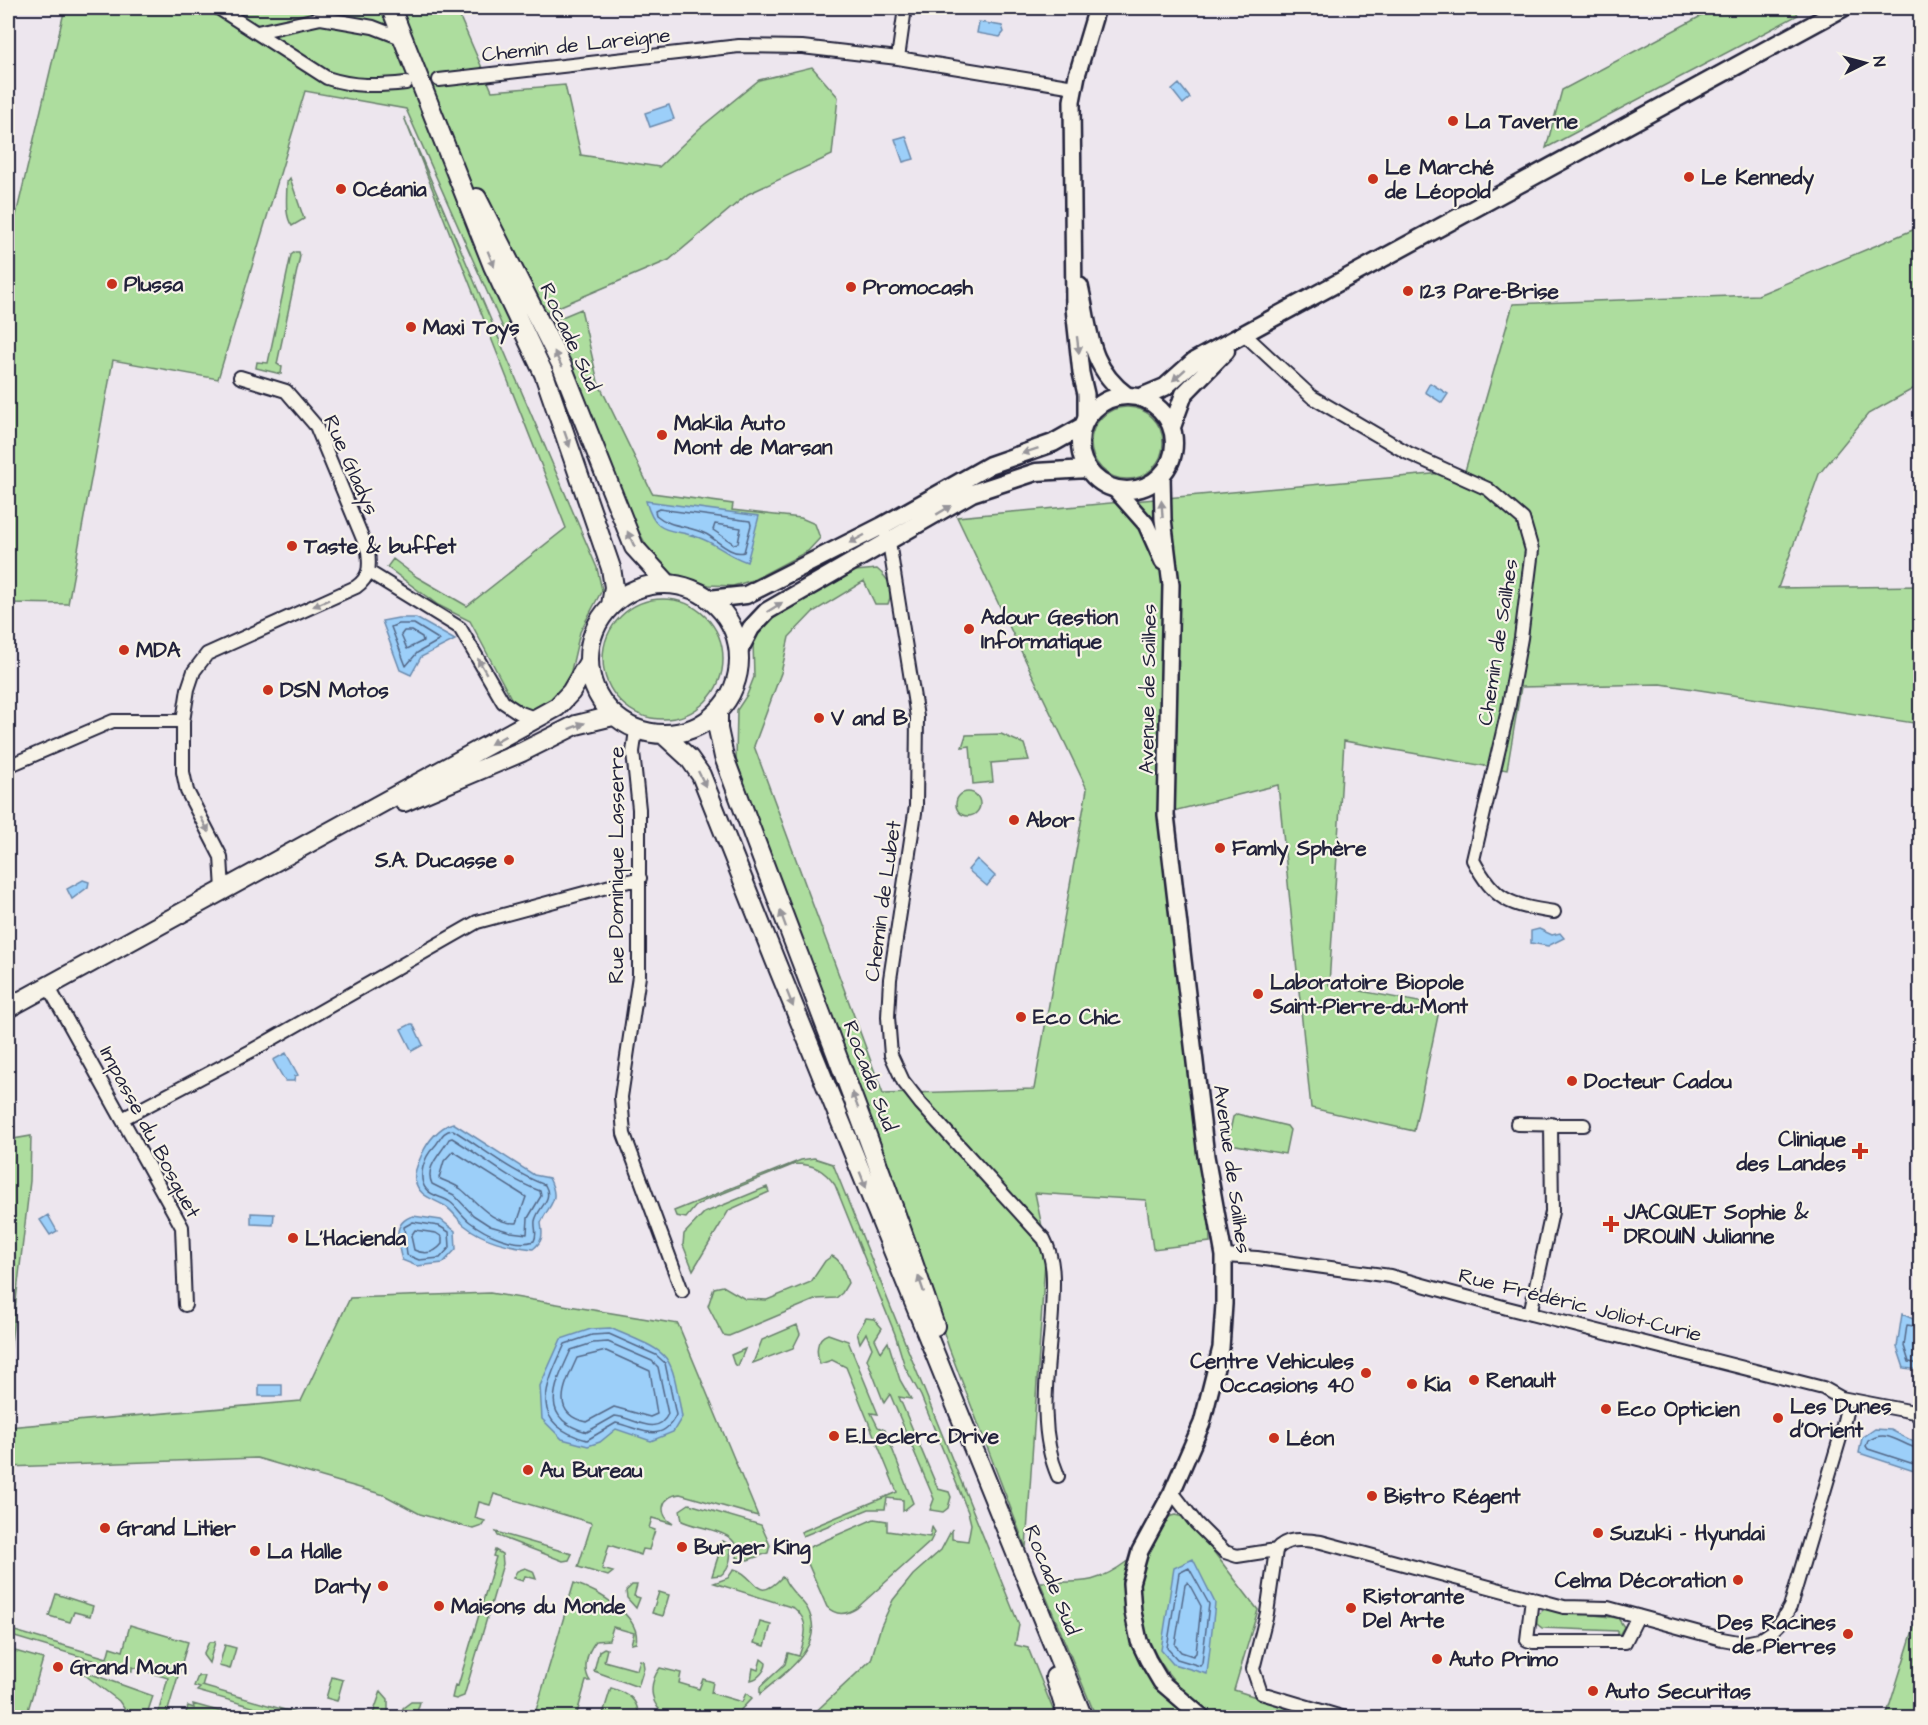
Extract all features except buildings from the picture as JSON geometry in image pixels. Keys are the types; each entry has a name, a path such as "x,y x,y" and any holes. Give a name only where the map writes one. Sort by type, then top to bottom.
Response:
{"main road":[{"name":"Rocade Sud","path":"391,8 493,266 544,374 611,568 614,587 611,605"},
{"path":"709,599 746,595 882,526 990,465 1053,443 1084,423 1097,406 1111,398 1134,396 1165,387 1194,361 1843,8"},
{"name":"Rocade Sud","path":"430,107 562,366 634,547 668,584"},
{"path":"1172,427 1184,394 1200,374 1244,334"},
{"path":"1084,423 1080,441 1081,455 1087,469 1104,485 1115,489 1141,489 1162,475 1174,452 1172,427 1165,414 1134,396"},
{"path":"739,651 751,628 767,611 972,494 1012,478 1049,471 1087,469"},
{"path":"648,585 683,586 709,599 724,613 734,631 739,651 738,673 731,694 718,712 703,724 684,732 664,735 636,730 613,716 600,701 591,683 588,663 590,642 598,622 611,605 628,592 648,585"},
{"path":"8,1008 537,718 564,700 588,663"},
{"name":"Rocade Sud","path":"718,712 718,729 724,757 791,939 890,1193 980,1459"},
{"path":"330,832 428,793 576,725 613,716"},
{"name":"Rocade Sud","path":"664,735 689,759 701,775 890,1249 980,1459 1083,1718"},
{"path":"1044,1622 1047,1651 1068,1718"}],"street":[{"path":"218,8 327,78 372,87 406,84"},
{"path":"898,58 906,8"},
{"path":"1084,423 1086,394 1081,373 1074,308 1072,107 1074,87 1097,8"},
{"path":"257,32 324,13 373,27 404,39"},
{"name":"Chemin de Lareigne","path":"439,80 739,46 802,47 898,58 1074,87"},
{"path":"1075,265 1091,342 1100,367 1114,385 1134,396"},
{"name":"Chemin de Sailhes","path":"1244,334 1312,397 1408,453 1488,489 1523,519 1533,550 1521,638 1508,710 1473,860 1486,884 1498,896 1516,906 1554,912"},
{"name":"Rue Gladys","path":"240,377 286,391 316,426 368,551 369,572"},
{"name":"Avenue de Sailhes","path":"1162,475 1163,519 1171,585 1166,815 1206,1156 1224,1256 1221,1348 1213,1386 1198,1434 1172,1492 1140,1551 1131,1583 1133,1612 1139,1641 1161,1682 1203,1718"},
{"name":"Avenue de Sailhes","path":"1115,489 1146,524 1171,585"},
{"name":"Chemin de Lubet","path":"882,526 890,542 916,717 916,806 890,979 888,1017 891,1055 903,1081 921,1104 989,1176 1044,1239 1049,1249 1054,1283 1046,1436 1058,1476"},
{"path":"224,890 222,857 187,791 183,772 183,721 188,689 194,671 207,654 356,587 369,572 460,628 503,702 518,712 537,718"},
{"path":"8,766 113,721 183,721"},
{"name":"Rue Dominique Lasserre","path":"636,730 633,752 639,809 639,976 621,1097 624,1134 682,1291"},
{"path":"122,1119 251,1051 477,922 640,878"},
{"name":"Impasse du Bosquet","path":"48,986 182,1227 185,1305"},
{"path":"1517,1124 1584,1125"},
{"path":"1530,1314 1552,1212 1551,1124"},
{"name":"Rue Frédéric Joliot-Curie","path":"1224,1256 1257,1258 1390,1276 1823,1388 1841,1398 1914,1412 1920,1417"},
{"path":"1345,1718 1261,1693 1253,1669 1267,1613 1276,1550 1281,1544 1294,1540 1321,1542 1564,1607 1608,1608 1716,1638 1744,1643 1759,1640 1782,1621 1790,1607 1840,1438 1846,1412 1841,1398"},
{"path":"1172,1492 1196,1522 1224,1551 1237,1556 1276,1550"},
{"path":"1532,1598 1527,1640 1533,1642 1625,1642 1638,1616"}],"green space":[{"path":"65,8 456,8 492,91 565,85 581,155 659,167 700,128 759,80 812,67 838,97 832,155 748,194 669,260 504,330 406,109 305,91 218,379 113,360 68,604 8,603 8,249"},
{"path":"1716,8 1794,8 1798,15 1546,148 1562,90"},
{"path":"404,117 597,568 602,590 580,632 567,688 545,707 530,711 512,700 470,621 438,605 387,567 393,559 417,577 467,606 566,528"},
{"path":"290,178 304,219 292,226 286,205 287,182"},
{"path":"1920,227 1920,385 1868,414 1819,474 1778,588 1920,586 1920,724 1661,684 1521,687 1507,770 1344,741 1329,985 1440,1006 1414,1131 1311,1108 1278,785 1173,811 1204,1088 1210,1242 1153,1249 1146,1200 1035,1193 1046,1246 1026,1548 949,1348 879,1139 790,911 736,760 737,710 747,695 754,677 753,641 769,621 855,571 877,569 885,576 891,593 888,604 875,604 864,581 813,612 789,637 781,673 754,746 883,1094 1034,1089 1087,789 957,517 1465,471 1513,304 1758,295"},
{"path":"299,252 300,256 277,364 282,367 281,374 256,368 257,362 268,363 291,255"},
{"path":"581,309 598,382 652,493 733,504 732,510 801,518 815,524 820,538 808,551 753,580 733,586 709,585 670,573 656,563 631,517 550,322"},
{"path":"1127,407 1147,413 1157,423 1163,443 1157,463 1147,473 1127,479 1107,473 1097,463 1091,443 1097,423 1107,413"},
{"path":"663,599 686,604 705,617 718,636 723,659 718,682 705,701 686,714 663,719 640,714 621,701 608,682 603,659 608,636 621,617 640,604"},
{"path":"1001,734 1024,744 1029,760 991,763 993,782 973,784 970,746 962,747 966,735"},
{"path":"968,792 977,795 980,804 977,813 968,816 959,813 956,804 959,795"},
{"path":"1237,1114 1287,1126 1290,1130 1285,1154 1231,1144 1228,1140 1233,1117"},
{"path":"31,1136 30,1181 8,1369 8,1140"},
{"path":"814,1158 833,1164 1019,1625 1015,1645 1028,1648 1056,1717 810,1717 871,1660 881,1626 893,1600 913,1575 941,1550 952,1529 952,1539 968,1541 971,1524 921,1396 905,1367 895,1334 835,1185 827,1175 808,1165 795,1164 704,1201 695,1207 686,1218 676,1216 674,1211 801,1160"},
{"path":"767,1187 769,1192 729,1210 693,1270 683,1245 684,1234 704,1213"},
{"path":"832,1256 841,1264 848,1283 836,1298 817,1299 729,1336 723,1335 708,1306 714,1288 723,1286 745,1299 767,1300 811,1282 825,1261"},
{"path":"490,1293 678,1324 758,1516 680,1494 674,1495 663,1506 665,1515 673,1524 652,1518 649,1528 655,1530 649,1550 643,1549 641,1555 609,1545 602,1569 613,1572 608,1576 578,1567 592,1523 494,1494 490,1505 479,1502 475,1518 485,1521 482,1526 473,1529 420,1514 384,1495 257,1458 8,1467 8,1427 301,1401 350,1298"},
{"path":"866,1318 874,1319 882,1328 875,1339 881,1352 888,1342 900,1380 911,1399 899,1397 938,1489 949,1492 951,1497 948,1508 943,1512 930,1510 934,1499 890,1394 884,1403 867,1359 872,1348 866,1333 860,1343 857,1333"},
{"path":"797,1325 800,1334 793,1348 753,1363 762,1340"},
{"path":"828,1334 848,1341 878,1414 871,1413 878,1427 885,1430 913,1503 903,1511 903,1500 887,1498 885,1509 869,1509 803,1536 801,1532 897,1492 846,1367 832,1360 820,1364 817,1351 819,1343"},
{"path":"745,1349 738,1366 734,1364 731,1355"},
{"path":"689,1504 761,1525 770,1545 768,1553 748,1560 737,1558 737,1548 727,1536 682,1521 680,1510"},
{"path":"1175,1515 1188,1518 1258,1610 1234,1690 1284,1706 1292,1717 1240,1719 1215,1717 1175,1682 1162,1664 1151,1645 1144,1625 1139,1604 1139,1582 1142,1561 1151,1541 1163,1521"},
{"path":"874,1519 887,1521 887,1531 930,1537 932,1527 935,1532 930,1542 857,1608 845,1613 834,1612 827,1607 806,1559 805,1549"},
{"path":"496,1532 572,1554 569,1560 563,1561 498,1536"},
{"path":"723,1541 730,1548 728,1565 721,1575 712,1576"},
{"path":"495,1550 502,1554 503,1564 464,1696 452,1698 455,1685 458,1686 496,1557 493,1556"},
{"path":"1129,1560 1125,1586 1130,1629 1138,1647 1150,1664 1193,1717 1096,1717 1040,1582 1087,1581 1106,1574"},
{"path":"525,1568 533,1571 536,1579 525,1576 523,1581 513,1578 517,1571"},
{"path":"734,1569 742,1572 761,1589 766,1589 782,1577 784,1578 807,1608 812,1622 812,1634 801,1657 760,1694 760,1687 785,1664 788,1653 799,1656 805,1637 805,1624 794,1608 714,1583 728,1578"},
{"path":"574,1583 593,1591 625,1614 636,1633 636,1643 631,1644 634,1633 613,1627 609,1640 596,1641 590,1650 586,1671 590,1681 586,1681 576,1717 534,1717"},
{"path":"632,1585 637,1585 634,1596 640,1598 636,1608 627,1598 626,1591"},
{"path":"659,1592 669,1595 663,1616 652,1613"},
{"path":"56,1594 93,1606 90,1616 74,1612 70,1622 49,1616"},
{"path":"1920,1608 1920,1717 1886,1717"},
{"path":"1545,1609 1618,1618 1624,1627 1618,1637 1618,1631 1542,1628 1537,1624 1536,1615"},
{"path":"760,1622 771,1625 765,1646 754,1643"},
{"path":"130,1625 188,1642 166,1717 157,1717 168,1678 132,1667 132,1672 8,1635 8,1629 107,1658 110,1647 123,1651"},
{"path":"209,1642 215,1642 209,1663 203,1655"},
{"path":"225,1645 236,1648 230,1669 219,1666"},
{"path":"8,1649 43,1659 26,1717 8,1717"},
{"path":"607,1649 604,1661 637,1670 640,1660 643,1661 644,1668 638,1687 594,1671 599,1651"},
{"path":"761,1659 766,1663 765,1668 759,1676 751,1680 753,1668 758,1670"},
{"path":"660,1668 681,1673 679,1683 699,1689 703,1679 713,1682 711,1693 742,1702 746,1693 752,1698 734,1717 669,1717 658,1708 652,1695 653,1681"},
{"path":"77,1669 153,1696 146,1717 130,1717 119,1701"},
{"path":"198,1676 205,1676 202,1686 309,1717 287,1717 197,1691 200,1688 194,1686"},
{"path":"332,1677 343,1680 337,1701 326,1698"},
{"path":"611,1688 622,1692 634,1701 639,1717 602,1717"},
{"path":"381,1691 388,1699 388,1715 372,1717"},
{"path":"411,1702 420,1702 417,1712 422,1714 422,1717 402,1717 403,1708"},
{"path":"193,1704 240,1717 185,1717 188,1706 194,1708"}],"water":[{"path":"979,22 1002,26 1004,32 1000,37 977,33"},
{"path":"1179,84 1190,98 1183,104 1172,90"},
{"path":"669,105 674,119 650,127 645,113"},
{"path":"906,136 914,159 903,162 895,139"},
{"path":"1430,383 1448,394 1442,403 1425,392"},
{"path":"646,501 759,516 747,562 706,540 660,526 650,513"},
{"path":"416,618 455,640 421,657 411,675 400,670 382,621"},
{"path":"977,859 995,876 987,886 968,870"},
{"path":"83,880 89,882 88,887 72,899 67,889"},
{"path":"1539,929 1552,935 1560,933 1564,938 1548,946 1531,943 1531,931"},
{"path":"411,1024 423,1045 412,1051 401,1029"},
{"path":"286,1053 298,1075 295,1076 294,1081 285,1081 273,1060"},
{"path":"453,1123 534,1175 549,1178 554,1198 541,1223 540,1240 533,1249 488,1239 472,1231 448,1208 427,1196 417,1186 415,1177 417,1167 427,1144 434,1135"},
{"path":"251,1213 274,1214 273,1225 251,1224"},
{"path":"48,1215 57,1231 50,1235 40,1220"},
{"path":"413,1216 441,1220 455,1231 456,1249 443,1263 417,1266 402,1260 398,1240 399,1228 406,1219"},
{"path":"1902,1314 1920,1322 1920,1370 1904,1368 1897,1347"},
{"path":"610,1328 657,1350 671,1366 682,1417 673,1432 651,1441 616,1429 600,1442 588,1446 562,1439 542,1419 540,1386 561,1339 591,1329"},
{"path":"259,1385 282,1385 282,1396 259,1396"},
{"path":"1875,1429 1891,1430 1920,1445 1920,1473 1859,1453 1862,1438"},
{"path":"1193,1559 1215,1603 1207,1674 1173,1664 1161,1650 1174,1568"}],"place":[{"name":"La Taverne","path":"1453,121"},
{"name":"Le Kennedy","path":"1689,177"},
{"name":"Le Marché de Léopold","path":"1373,179"},
{"name":"Océania","path":"341,189"},
{"name":"Plussa","path":"112,284"},
{"name":"Promocash","path":"851,287"},
{"name":"123 Pare-Brise","path":"1408,291"},
{"name":"Maxi Toys","path":"411,327"},
{"name":"Makila Auto Mont de Marsan","path":"662,435"},
{"name":"Taste & buffet","path":"292,546"},
{"name":"Adour Gestion Informatique","path":"969,629"},
{"name":"MDA","path":"124,650"},
{"name":"DSN Motos","path":"268,690"},
{"name":"V and B","path":"819,718"},
{"name":"Abor","path":"1014,820"},
{"name":"Famly Sphère","path":"1220,848"},
{"name":"S.A. Ducasse","path":"509,860"},
{"name":"Laboratoire Biopole Saint-Pierre-du-Mont","path":"1258,994"},
{"name":"Eco Chic","path":"1021,1017"},
{"name":"Docteur Cadou","path":"1572,1081"},
{"name":"Clinique des Landes","path":"1860,1151"},
{"name":"JACQUET Sophie & DROUIN Julianne","path":"1611,1224"},
{"name":"L'Hacienda","path":"293,1238"},
{"name":"Centre Vehicules Occasions 40","path":"1366,1373"},
{"name":"Renault","path":"1474,1380"},
{"name":"Kia","path":"1412,1384"},
{"name":"Eco Opticien","path":"1606,1409"},
{"name":"Les Dunes d'Orient","path":"1778,1418"},
{"name":"E.Leclerc Drive","path":"834,1436"},
{"name":"Léon","path":"1274,1438"},
{"name":"Au Bureau","path":"528,1470"},
{"name":"Bistro Régent","path":"1372,1496"},
{"name":"Grand Litier","path":"105,1528"},
{"name":"Suzuki - Hyundai","path":"1598,1533"},
{"name":"Burger King","path":"682,1547"},
{"name":"La Halle","path":"255,1551"},
{"name":"Celma Décoration","path":"1738,1580"},
{"name":"Darty","path":"383,1586"},
{"name":"Maisons du Monde","path":"439,1606"},
{"name":"Ristorante Del Arte","path":"1351,1608"},
{"name":"Des Racines de Pierres","path":"1848,1634"},
{"name":"Auto Primo","path":"1437,1659"},
{"name":"Grand Moun","path":"58,1667"},
{"name":"Auto Securitas","path":"1593,1691"}]}
